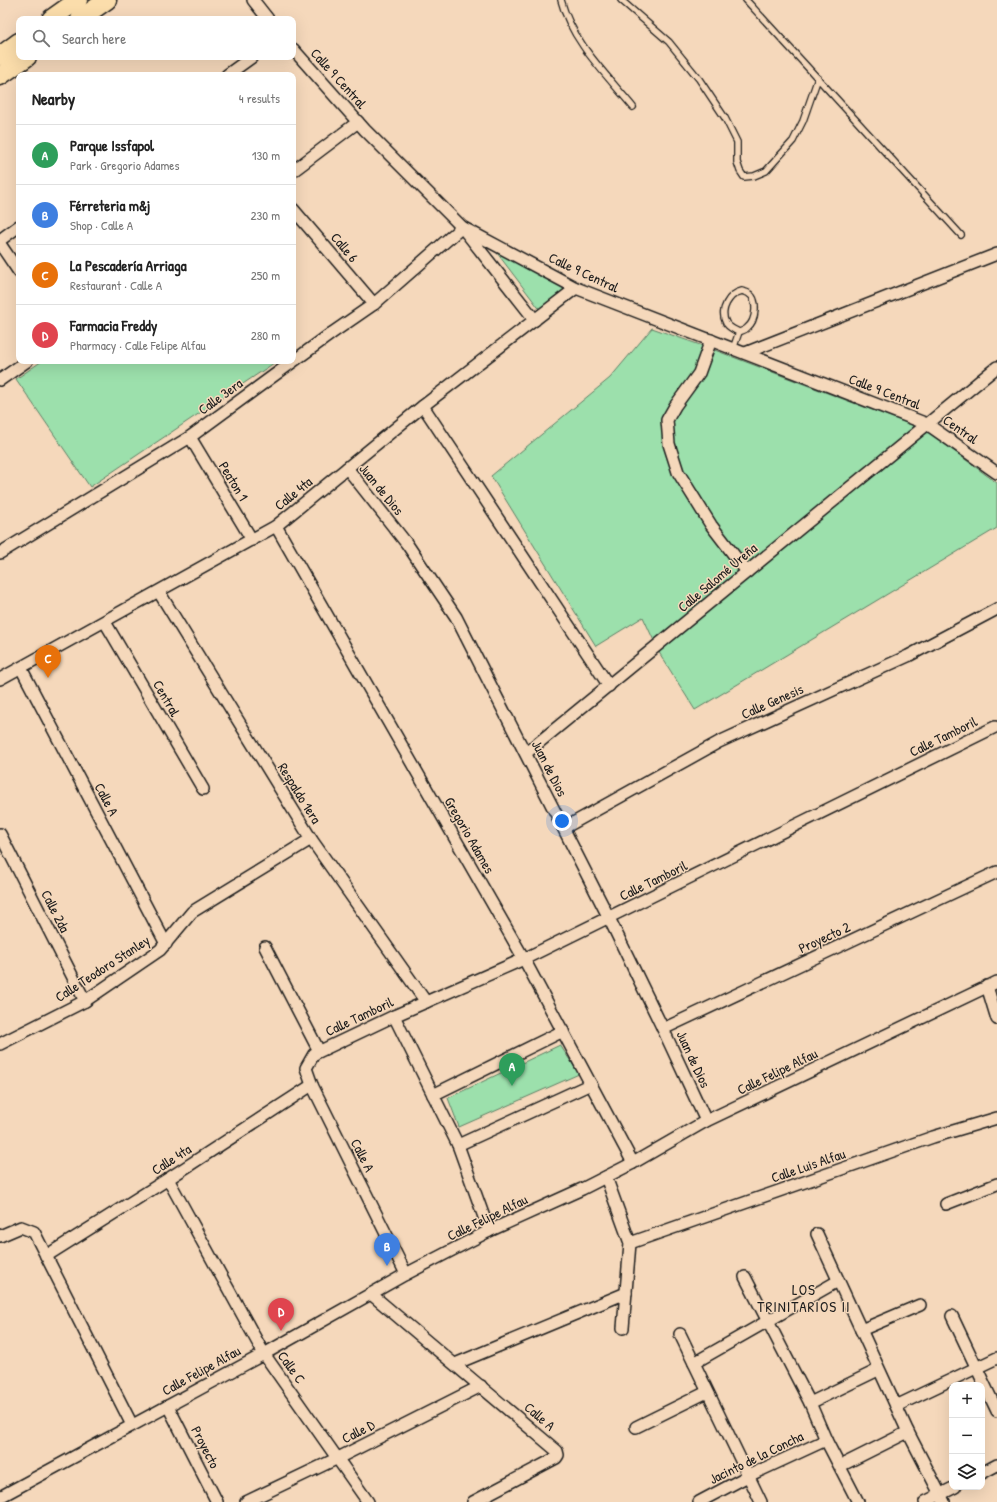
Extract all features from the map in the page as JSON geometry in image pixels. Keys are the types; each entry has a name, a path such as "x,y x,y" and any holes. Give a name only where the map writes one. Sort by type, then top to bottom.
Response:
{"main road":[{"path":"55,16 78,0"},
{"path":"84,16 107,0"},
{"path":"0,56 16,44"},
{"path":"0,76 23,60"}],"street":[{"path":"253,0 266,16"},
{"name":"Calle 9 Central","path":"296,52 358,122 462,227 576,288 928,424"},
{"path":"231,72 248,60"},
{"path":"296,169 358,122"},
{"name":"Calle 6","path":"296,213 374,304"},
{"path":"462,227 535,320"},
{"name":"Calle 3era","path":"296,360 374,304 462,227"},
{"path":"0,240 16,228"},
{"path":"0,244 16,268"},
{"path":"746,353 997,254"},
{"name":"Calle 4ta","path":"0,679 276,526 423,406 576,288"},
{"path":"711,340 700,373 675,406 667,420 668,444 678,472 710,524 747,572"},
{"path":"0,380 23,364"},
{"name":"Calle 3era","path":"0,553 190,437 290,364"},
{"name":"Calle Salomé Ureña","path":"526,753 610,686 997,367"},
{"path":"423,406 610,686"},
{"name":"Central","path":"928,424 997,472"},
{"name":"Peaton 1","path":"190,437 252,540"},
{"name":"Juan de Dios","path":"347,468 407,544 456,617 609,918 706,1121"},
{"name":"Gregorio Adames","path":"276,526 524,959 633,1163"},
{"name":"Respaldo 1era","path":"159,592 311,839 426,1002"},
{"name":"Calle Genesis","path":"564,828 719,742 908,656 997,609"},
{"name":"Central","path":"105,622 203,789"},
{"name":"Calle A","path":"21,668 166,944"},
{"name":"Calle Tamboril","path":"319,1051 394,1016 524,959 995,727"},
{"name":"Calle 2da","path":"0,834 85,1001"},
{"name":"Calle Teodoro Stanley","path":"0,1044 85,1001 160,950 192,912 311,839"},
{"name":"Proyecto 2","path":"663,1029 997,872"},
{"path":"265,947 319,1051"},
{"path":"992,984 997,1019"},
{"name":"Calle Felipe Alfau","path":"0,1497 264,1354 406,1274 489,1231 606,1177 706,1121 992,984"},
{"path":"394,1016 458,1145 489,1231"},
{"path":"433,1095 563,1031"},
{"name":"Calle A","path":"319,1051 314,1054 306,1068 312,1085 406,1274"},
{"path":"458,1145 591,1084"},
{"name":"Calle 4ta","path":"46,1256 168,1179 312,1085"},
{"name":"Calle Luis Alfau","path":"630,1242 934,1137 997,1118"},
{"path":"606,1177 630,1242 623,1328"},
{"name":"Calle C","path":"168,1179 264,1354 368,1502"},
{"path":"946,1204 997,1184"},
{"path":"0,1236 21,1227 34,1232 132,1426"},
{"path":"817,1234 878,1370 908,1432 943,1498"},
{"path":"745,1277 810,1402 826,1440 858,1502"},
{"path":"694,1363 838,1281"},
{"path":"455,1364 626,1293"},
{"name":"Calle A","path":"371,1294 557,1451 558,1455 556,1458 473,1502"},
{"path":"861,1330 920,1305"},
{"path":"952,1316 997,1411"},
{"path":"680,1334 761,1502"},
{"path":"896,1406 997,1358"},
{"path":"810,1402 878,1370"},
{"name":"Calle D","path":"246,1502 338,1458 481,1386"},
{"path":"636,1427 707,1392"},
{"name":"Proyecto","path":"168,1406 217,1502"},
{"path":"840,1466 908,1432"},
{"name":"Jacinto de la Concha","path":"699,1502 748,1476 826,1440"},
{"path":"985,1471 997,1465"},
{"path":"925,1502 943,1498 952,1490"},
{"path":"0,1497 2,1502"}],"lane":[{"path":"561,0 568,24 586,50 633,107"},
{"path":"621,0 669,42 699,79 725,118 737,142 737,162 744,177 754,176 766,172 794,141 818,78"},
{"path":"746,0 961,234"},
{"path":"733,349 739,332 746,329 751,324 755,312 753,298 749,293 742,291 735,292 729,297 724,310 726,324 739,332"}],"green space":[{"path":"494,249 567,288 541,311"},
{"path":"652,328 720,352 927,431 997,483 997,528 695,710 660,654 643,617 596,646 491,476 610,378"},
{"path":"38,364 273,364 90,487 16,379"},
{"path":"560,1045 579,1074 459,1127 448,1098"}],"place":[{"name":"La Pescadería Arriaga","path":"48,678"},
{"name":"Parque Issfapol","path":"512,1086"},
{"name":"Férreteria m&j","path":"387,1266"},
{"name":"Farmacia Freddy","path":"281,1331"}],"district":[{"name":"LOS TRINITARIOS II","path":"804,1298"}]}
